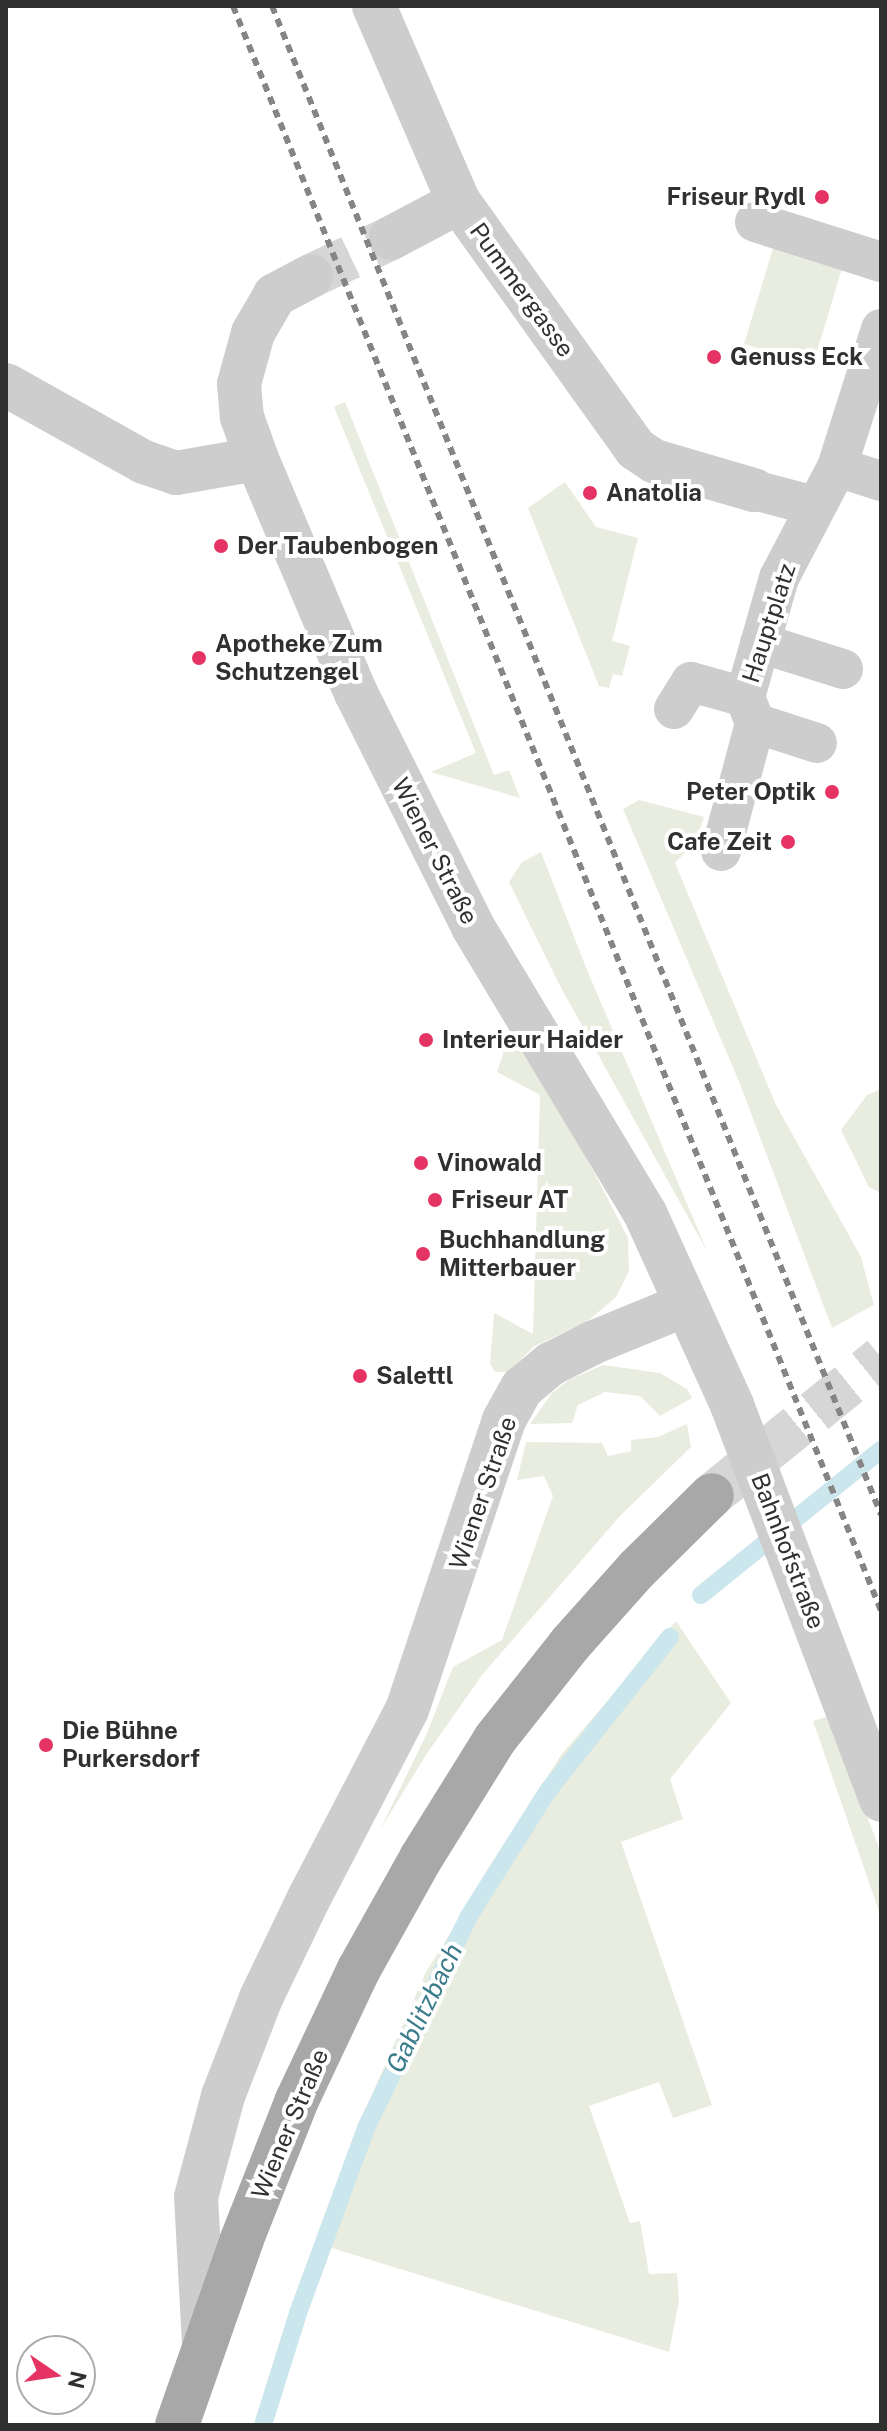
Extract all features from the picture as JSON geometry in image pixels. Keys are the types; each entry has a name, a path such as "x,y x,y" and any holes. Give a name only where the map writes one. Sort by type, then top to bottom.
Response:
{"main road":[{"name":"Wiener Straße","path":"177,2425 204,2344 297,2100 359,1969 421,1858 495,1739 570,1644 637,1569 712,1495"}],"street":[{"name":"Pummergasse","path":"374,6 459,202 636,449 654,461 754,490"},
{"path":"391,238 459,202"},
{"path":"755,222 881,262"},
{"name":"Wiener Straße","path":"204,2344 196,2197 223,2096 261,1998 295,1926 407,1710 504,1420 522,1388 551,1364 592,1343 685,1305 645,1213 473,927 356,693 257,459 242,417 239,384 253,333 275,295 311,276"},
{"name":"Hauptplatz","path":"721,851 720,803 750,710 760,643 779,578 837,467 881,329"},
{"path":"6,385 144,462 176,473 257,459"},
{"path":"837,467 881,481"},
{"path":"754,490 814,506"},
{"path":"760,643 843,669"},
{"name":"Hauptplatz","path":"674,709 691,682 817,743"},
{"name":"Bahnhofstraße","path":"685,1305 732,1405 881,1800"}],"shaded area":[{"path":"774,245 843,265 813,365 744,344"},
{"path":"345,402 494,775 509,770 520,798 431,772 476,753 334,407"},
{"path":"565,482 596,527 638,538 612,641 630,646 622,676 613,674 609,688 599,686 528,508"},
{"path":"639,800 704,817 696,841 675,863 776,1105 861,1257 874,1305 832,1328 740,1084 623,809"},
{"path":"541,852 587,970 708,1253 559,984 509,882 522,862"},
{"path":"507,1042 535,1058 628,1238 629,1271 616,1297 589,1320 533,1347 509,1372 495,1372 490,1364 494,1313 533,1334 540,1095 497,1072"},
{"path":"881,1089 881,1193 869,1187 841,1130 867,1095"},
{"path":"603,1365 660,1373 688,1390 692,1398 660,1416 640,1396 605,1392 578,1405 572,1423 530,1424 552,1393 569,1380"},
{"path":"687,1424 691,1447 620,1516 482,1675 426,1755 380,1830 427,1733 453,1667 502,1640 553,1496 544,1476 517,1480 526,1442 602,1443 608,1456 631,1451 631,1440 658,1437"},
{"path":"676,1621 731,1703 670,1779 683,1819 621,1842 712,2105 673,2118 659,2082 589,2106 630,2223 640,2221 649,2274 677,2273 679,2301 669,2352 319,2244 366,2108 426,1972 561,1755"},
{"path":"829,1716 881,1853 881,1917 813,1721"}],"waterway":[{"name":"Gablitzbach","path":"701,1595 881,1450"},
{"name":"Gablitzbach","path":"263,2425 298,2313 366,2128 469,1916 547,1792 670,1637"}],"tunnel":[{"path":"311,276 391,238"},
{"path":"712,1495 881,1358"}],"railway":[{"path":"233,6 881,1611"},
{"path":"272,6 881,1515"}],"place":[{"name":"Friseur Rydl","path":"822,197"},
{"name":"Genuss Eck","path":"714,357"},
{"name":"Anatolia","path":"590,493"},
{"name":"Der Taubenbogen","path":"221,546"},
{"name":"Apotheke Zum Schutzengel","path":"199,658"},
{"name":"Peter Optik","path":"832,792"},
{"name":"Cafe Zeit","path":"788,842"},
{"name":"Interieur Haider","path":"426,1040"},
{"name":"Vinowald","path":"421,1163"},
{"name":"Friseur AT","path":"435,1200"},
{"name":"Buchhandlung Mitterbauer","path":"423,1254"},
{"name":"Salettl","path":"360,1376"},
{"name":"Die Bühne Purkersdorf","path":"46,1745"}]}
